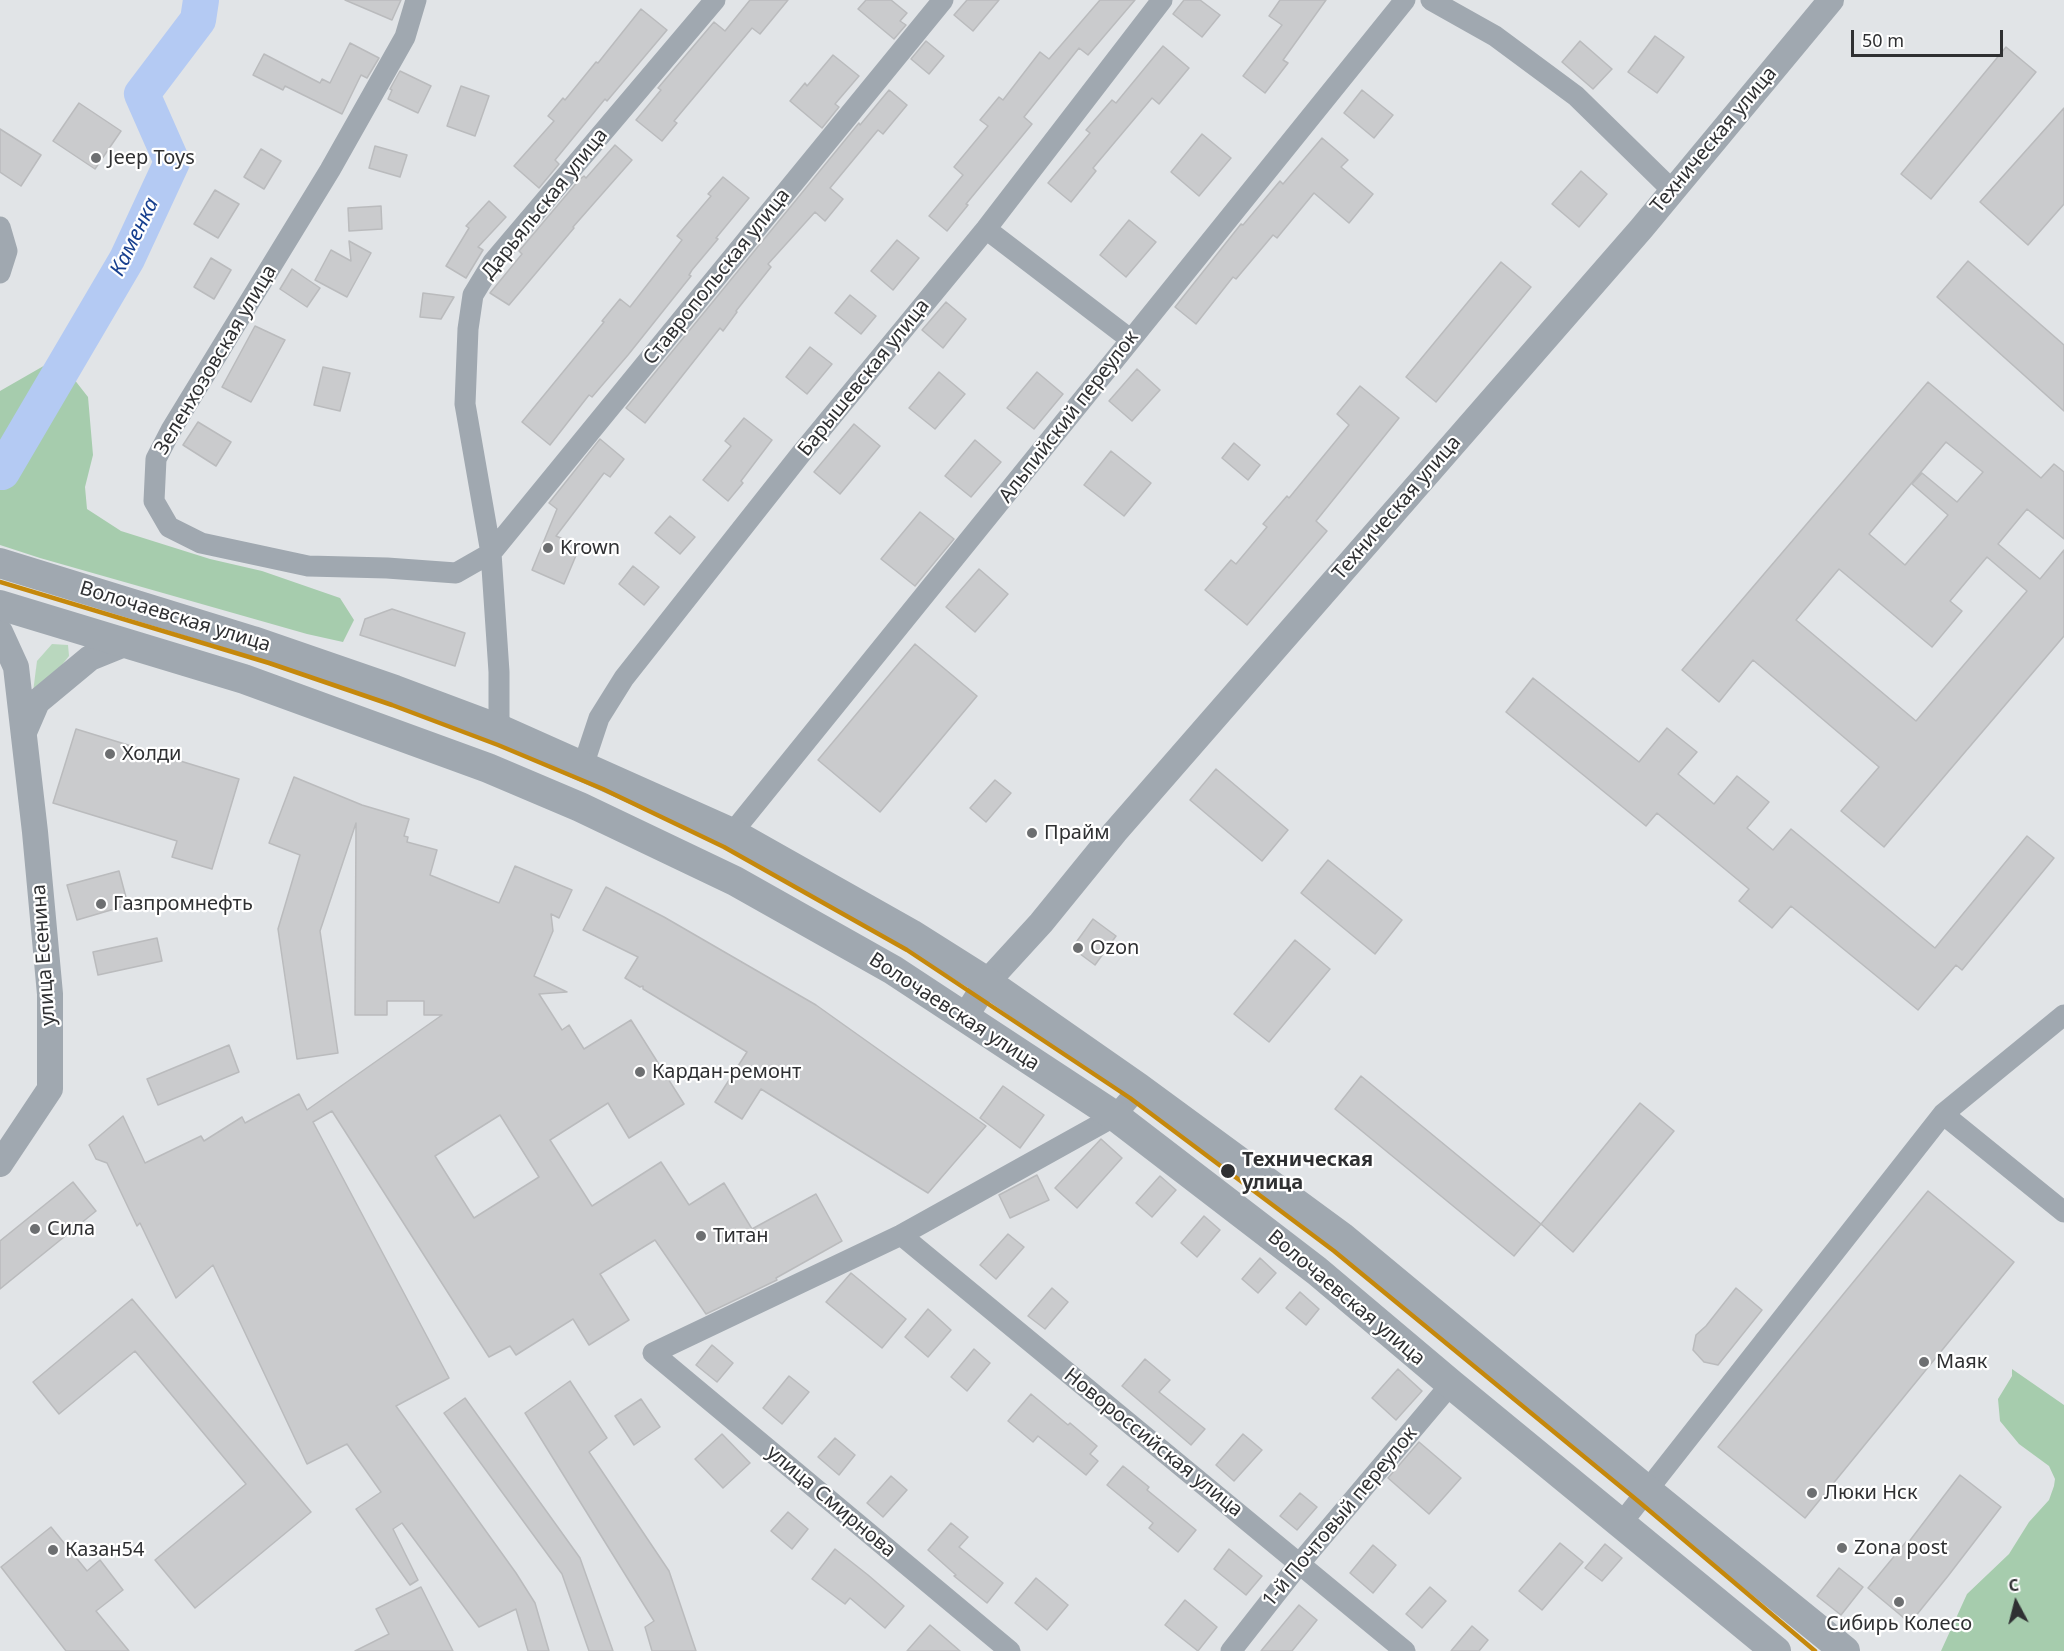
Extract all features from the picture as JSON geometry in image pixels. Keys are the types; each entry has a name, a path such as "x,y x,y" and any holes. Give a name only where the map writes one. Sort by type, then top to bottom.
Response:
{"main road":[{"name":"Волочаевская улица","path":"0,563 253,641 499,729 732,833 911,934 987,982 1139,1088 1342,1237 1647,1491 1845,1651"},
{"name":"Волочаевская улица","path":"0,605 244,679 488,768 580,807 735,881 893,970 1115,1116 1317,1271 1620,1525 1776,1651"}],"street":[{"name":"Зеленхозовская улица","path":"416,0 405,37 330,170 160,449 156,459 154,501 169,527 201,543 308,566 456,573 491,553"},
{"name":"Дарьяльская улица","path":"499,729 499,672 491,553 465,404 468,329 473,295 493,262 715,0"},
{"name":"Ставропольская улица","path":"491,553 943,0"},
{"name":"Барышевская улица","path":"583,766 599,718 624,678 800,455 986,229 1162,0"},
{"name":"Альпийский переулок","path":"732,833 1000,505 1130,339 1405,0"},
{"path":"1431,0 1495,36 1576,96 1672,190"},
{"name":"Техническая улица","path":"965,1017 987,982 1041,923 1123,823 1641,230 1831,0"},
{"path":"0,227 7,251 0,273"},
{"path":"986,229 1130,339"},
{"name":"улица Есенина","path":"0,632 16,668 35,832 50,993 50,1089 0,1164"},
{"path":"23,732 37,702 90,658 127,643"},
{"path":"1620,1525 1943,1114 2064,1015"},
{"path":"900,1235 1115,1116 1139,1088"},
{"path":"1943,1114 2064,1212"},
{"name":"улица Смирнова","path":"900,1235 652,1353 1010,1651"},
{"name":"Новороссийская улица","path":"900,1235 1405,1651"},
{"name":"1-й Почтовый переулок","path":"1231,1651 1300,1563 1450,1384"}],"green space":[{"path":"47,364 70,374 88,397 93,455 85,487 87,509 121,531 210,559 262,571 340,598 354,620 343,642 307,634 0,545 0,391"},
{"path":"52,644 68,645 69,656 50,680 33,692 37,661"},
{"path":"2012,1369 2064,1405 2064,1651 1941,1651 1967,1594 2009,1554 2029,1522 2049,1500 2054,1486 2055,1479 2049,1466 2019,1444 2000,1421 1998,1399 2012,1376"}],"building":[{"path":"345,0 401,0 392,20"},
{"path":"750,0 788,0 760,34 752,28 674,121 677,123 662,141 636,120 661,90 658,88 714,22 725,31"},
{"path":"866,0 891,0 907,13 900,21 906,25 894,39 858,9"},
{"path":"967,0 999,0 973,31 954,15"},
{"path":"1100,0 1135,0 1088,55 1079,48 1024,117 1032,124 966,204 968,205 947,231 929,216 963,175 954,167 988,126 980,120 999,97 1003,100 1040,52 1049,59"},
{"path":"1184,0 1200,0 1220,15 1202,37 1173,14"},
{"path":"1280,0 1326,0 1283,60 1288,63 1265,93 1243,76 1282,25 1269,16"},
{"path":"641,9 667,30 607,101 605,99 555,160 559,164 539,188 514,166 554,121 548,116 563,98 565,100 596,62 598,63"},
{"path":"1655,36 1684,57 1657,93 1628,72"},
{"path":"926,41 944,56 929,74 911,59"},
{"path":"1580,41 1612,69 1593,89 1562,62"},
{"path":"350,43 379,58 367,78 361,75 342,114 285,86 283,90 253,75 264,54 320,83 322,79 330,83"},
{"path":"1163,46 1189,68 1159,104 1152,98 1093,168 1096,171 1071,202 1048,183 1090,133 1086,130 1112,100 1116,103"},
{"path":"2006,47 2036,72 1931,199 1901,174"},
{"path":"833,55 859,76 835,104 839,107 822,128 790,101 805,83 807,86"},
{"path":"400,71 431,86 418,113 388,99 392,90 390,89"},
{"path":"461,86 489,96 475,136 447,126"},
{"path":"889,90 907,105 883,134 878,130 830,188 843,199 825,221 815,212 768,264 771,267 723,331 720,328 645,423 626,408 859,123 860,125"},
{"path":"1362,90 1393,115 1374,138 1344,113"},
{"path":"79,103 121,131 95,169 53,141"},
{"path":"2064,108 2064,204 2028,245 1980,202"},
{"path":"0,129 41,155 21,186 0,172"},
{"path":"1202,134 1231,158 1199,196 1171,172"},
{"path":"1322,138 1348,160 1341,167 1373,194 1349,223 1314,193 1277,238 1273,235 1236,279 1233,277 1196,324 1175,307 1241,224 1243,225 1280,181 1283,184"},
{"path":"615,145 632,160 509,305 490,293 522,254 519,251 579,180 584,176 586,178"},
{"path":"375,146 407,155 400,177 369,168"},
{"path":"261,149 281,161 264,189 244,177"},
{"path":"1581,171 1607,194 1579,227 1552,204"},
{"path":"723,177 749,198 628,355 592,397 589,395 550,445 522,422 604,322 602,321 620,299 630,307 682,240 677,236 711,196 708,194"},
{"path":"215,190 239,204 218,238 194,224"},
{"path":"489,201 506,217 478,247 483,250 466,278 446,266 469,228 466,226"},
{"path":"381,206 382,229 349,231 348,208"},
{"path":"1129,220 1156,242 1126,277 1100,255"},
{"path":"897,240 919,258 893,290 871,271"},
{"path":"349,241 371,253 347,297 315,280 331,250 351,261"},
{"path":"211,258 231,270 214,299 194,287"},
{"path":"1968,261 2064,345 2064,411 1937,297"},
{"path":"1501,262 1531,287 1436,402 1406,377"},
{"path":"292,269 320,288 307,307 280,289"},
{"path":"423,293 454,297 441,319 420,317"},
{"path":"850,295 876,316 861,334 835,313"},
{"path":"946,302 966,319 943,348 922,330"},
{"path":"255,326 285,340 251,402 222,387"},
{"path":"810,347 832,364 807,394 786,377"},
{"path":"323,367 350,373 340,411 314,405"},
{"path":"1137,369 1160,390 1132,421 1109,401"},
{"path":"939,372 965,394 935,429 909,408"},
{"path":"1037,372 1063,394 1034,429 1007,408"},
{"path":"1928,382 2041,478 2054,464 2064,472 2064,539 2027,509 1998,544 2040,579 2064,550 2064,636 1884,847 1841,811 1879,767 1753,660 1719,702 1682,670","holes":["1946,442 1983,472 1957,502 1922,473 1912,484 1948,515 1905,565 1869,534","1987,557 2027,591 1916,721 1796,620 1839,569 1932,647 1962,611 1950,601"]},
{"path":"1360,386 1399,418 1316,521 1327,531 1247,625 1205,590 1231,560 1236,564 1267,527 1263,524 1287,496 1289,498 1349,425 1337,414"},
{"path":"744,418 772,440 728,501 703,480 731,446 725,441"},
{"path":"198,422 231,442 216,466 183,445"},
{"path":"854,424 880,446 840,494 814,472"},
{"path":"600,439 624,459 610,477 604,473 556,536 580,546 564,584 532,570 557,509 549,503"},
{"path":"975,440 1001,462 971,497 945,476"},
{"path":"1234,443 1260,465 1248,480 1222,458"},
{"path":"1111,451 1151,483 1124,516 1084,485"},
{"path":"920,512 954,539 915,586 881,559"},
{"path":"670,516 695,537 680,554 655,533"},
{"path":"633,566 659,587 644,605 619,584"},
{"path":"979,569 1008,594 975,632 946,607"},
{"path":"392,609 465,633 455,666 360,635 365,619"},
{"path":"915,644 977,696 880,812 818,760"},
{"path":"1533,678 1639,762 1667,728 1697,752 1678,774 1714,804 1737,776 1769,802 1747,828 1773,850 1791,829 1935,948 2027,836 2054,858 1962,970 1956,965 1918,1010 1791,906 1772,928 1739,901 1749,889 1657,813 1646,826 1506,712"},
{"path":"76,729 239,779 212,869 172,857 177,841 53,803"},
{"path":"1216,769 1288,830 1262,861 1190,800"},
{"path":"294,777 362,805 409,819 404,836 408,837 407,842 437,850 430,875 499,903 515,866 572,890 559,918 551,914 553,931 534,976 567,992 539,994 562,1030 569,1025 584,1049 631,1020 684,1104 629,1138 608,1103 550,1140 592,1206 661,1162 689,1205 724,1183 752,1229 816,1194 842,1241 776,1278 777,1280 706,1314 655,1240 600,1274 629,1320 589,1345 573,1319 516,1355 510,1346 489,1357 332,1111 313,1122 449,1378 396,1406 535,1603 549,1651 528,1651 516,1609 479,1627 402,1523 393,1529 418,1580 410,1585 356,1509 381,1492 347,1444 307,1464 213,1265 176,1298 140,1223 137,1226 107,1163 96,1159 89,1145 123,1116 145,1163 201,1136 204,1141 242,1117 245,1123 299,1094 307,1110 442,1015 424,1015 424,1001 387,1001 387,1015 355,1015 356,823 320,931 338,1053 297,1059 278,929 300,855 269,843","holes":["500,1115 539,1177 474,1218 435,1156"]},
{"path":"995,780 1011,793 986,822 970,808"},
{"path":"1328,860 1402,920 1375,954 1301,893"},
{"path":"119,871 128,905 77,920 67,885"},
{"path":"606,887 664,917 816,1005 986,1126 928,1193 761,1089 742,1119 715,1102 747,1052 643,989 643,986 640,987 625,978 638,957 583,930"},
{"path":"1093,919 1116,936 1095,965 1072,948"},
{"path":"157,938 162,961 98,975 93,952"},
{"path":"1295,940 1330,969 1269,1042 1234,1014"},
{"path":"229,1045 239,1072 158,1105 147,1079"},
{"path":"1361,1076 1541,1224 1514,1256 1335,1109"},
{"path":"1003,1086 1044,1115 1020,1148 980,1118"},
{"path":"1640,1103 1674,1131 1573,1252 1541,1224"},
{"path":"1101,1139 1122,1158 1077,1208 1055,1188"},
{"path":"1037,1175 1049,1200 1010,1218 999,1195"},
{"path":"1160,1176 1176,1190 1152,1217 1136,1203"},
{"path":"73,1182 96,1211 0,1289 0,1241"},
{"path":"1928,1191 2014,1262 1805,1518 1718,1447"},
{"path":"1204,1216 1220,1230 1197,1257 1181,1243"},
{"path":"1008,1234 1024,1247 996,1279 980,1265"},
{"path":"1260,1258 1276,1273 1258,1293 1242,1279"},
{"path":"851,1273 906,1319 882,1348 826,1302"},
{"path":"1052,1288 1068,1302 1045,1329 1028,1316"},
{"path":"1736,1288 1762,1310 1718,1365 1704,1362 1693,1350 1696,1335"},
{"path":"1300,1292 1319,1309 1306,1325 1286,1308"},
{"path":"132,1299 311,1512 195,1608 155,1560 246,1484 135,1351 59,1414 33,1382"},
{"path":"928,1309 951,1330 928,1357 905,1337"},
{"path":"712,1345 733,1363 717,1382 696,1365"},
{"path":"974,1349 990,1363 967,1391 951,1377"},
{"path":"1145,1359 1170,1380 1159,1392 1205,1429 1191,1445 1122,1386"},
{"path":"1398,1369 1422,1391 1396,1420 1372,1398"},
{"path":"789,1376 809,1392 782,1424 763,1408"},
{"path":"570,1381 607,1438 589,1452 669,1571 696,1651 652,1651 645,1627 654,1621 525,1413"},
{"path":"1031,1394 1097,1446 1090,1454 1098,1461 1086,1475 1038,1436 1033,1442 1008,1421"},
{"path":"465,1398 580,1558 613,1651 589,1651 562,1574 444,1413"},
{"path":"641,1399 660,1427 634,1445 615,1416"},
{"path":"722,1434 750,1463 723,1488 695,1459"},
{"path":"1243,1434 1262,1450 1234,1481 1216,1465"},
{"path":"835,1438 855,1455 839,1475 818,1457"},
{"path":"1419,1442 1461,1478 1429,1514 1388,1478"},
{"path":"1123,1466 1149,1487 1147,1490 1196,1530 1178,1552 1149,1528 1153,1523 1107,1485"},
{"path":"1960,1475 2001,1507 1910,1623 1868,1588 1906,1542 1908,1543"},
{"path":"891,1476 907,1490 883,1517 867,1503"},
{"path":"1300,1493 1317,1507 1297,1530 1280,1516"},
{"path":"788,1512 808,1529 792,1549 771,1531"},
{"path":"951,1523 968,1537 959,1547 1003,1583 987,1603 954,1576 956,1575 928,1550"},
{"path":"51,1527 87,1571 100,1560 123,1590 96,1611 129,1651 66,1651 1,1567"},
{"path":"1560,1543 1583,1562 1542,1610 1519,1591"},
{"path":"1605,1544 1622,1558 1602,1581 1585,1568"},
{"path":"1373,1545 1396,1565 1373,1593 1350,1573"},
{"path":"835,1549 904,1606 885,1628 850,1598 845,1604 812,1579"},
{"path":"1229,1549 1262,1576 1246,1595 1214,1569"},
{"path":"1839,1568 1863,1587 1841,1615 1817,1596"},
{"path":"1036,1578 1068,1605 1047,1630 1015,1603"},
{"path":"421,1587 453,1651 355,1651 389,1634 376,1609"},
{"path":"1430,1587 1446,1601 1422,1628 1406,1614"},
{"path":"1185,1600 1217,1627 1198,1651 1165,1625"},
{"path":"1299,1605 1317,1620 1292,1651 1261,1651"},
{"path":"930,1625 960,1651 907,1651"},
{"path":"1472,1626 1488,1640 1479,1651 1451,1651"}],"waterway":[{"name":"Каменка","path":"2,472 127,259 172,162 142,94 198,20 201,0"}],"transit line":[{"path":"0,582 269,663 392,705 498,745 603,789 724,847 907,950 1130,1098 1334,1251 1638,1501 1815,1651"}],"place":[{"name":"Jeep Toys","path":"96,158"},
{"name":"Krown","path":"548,548"},
{"name":"Холди","path":"110,754"},
{"name":"Прайм","path":"1032,833"},
{"name":"Газпромнефть","path":"101,904"},
{"name":"Ozon","path":"1078,948"},
{"name":"Кардан-ремонт","path":"640,1072"},
{"name":"Техническая улица","path":"1228,1171"},
{"name":"Сила","path":"35,1229"},
{"name":"Титан","path":"701,1236"},
{"name":"Маяк","path":"1924,1362"},
{"name":"Люки Нск","path":"1812,1493"},
{"name":"Zona post","path":"1842,1548"},
{"name":"Казан54","path":"53,1550"},
{"name":"Сибирь Колесо","path":"1899,1602"}]}
